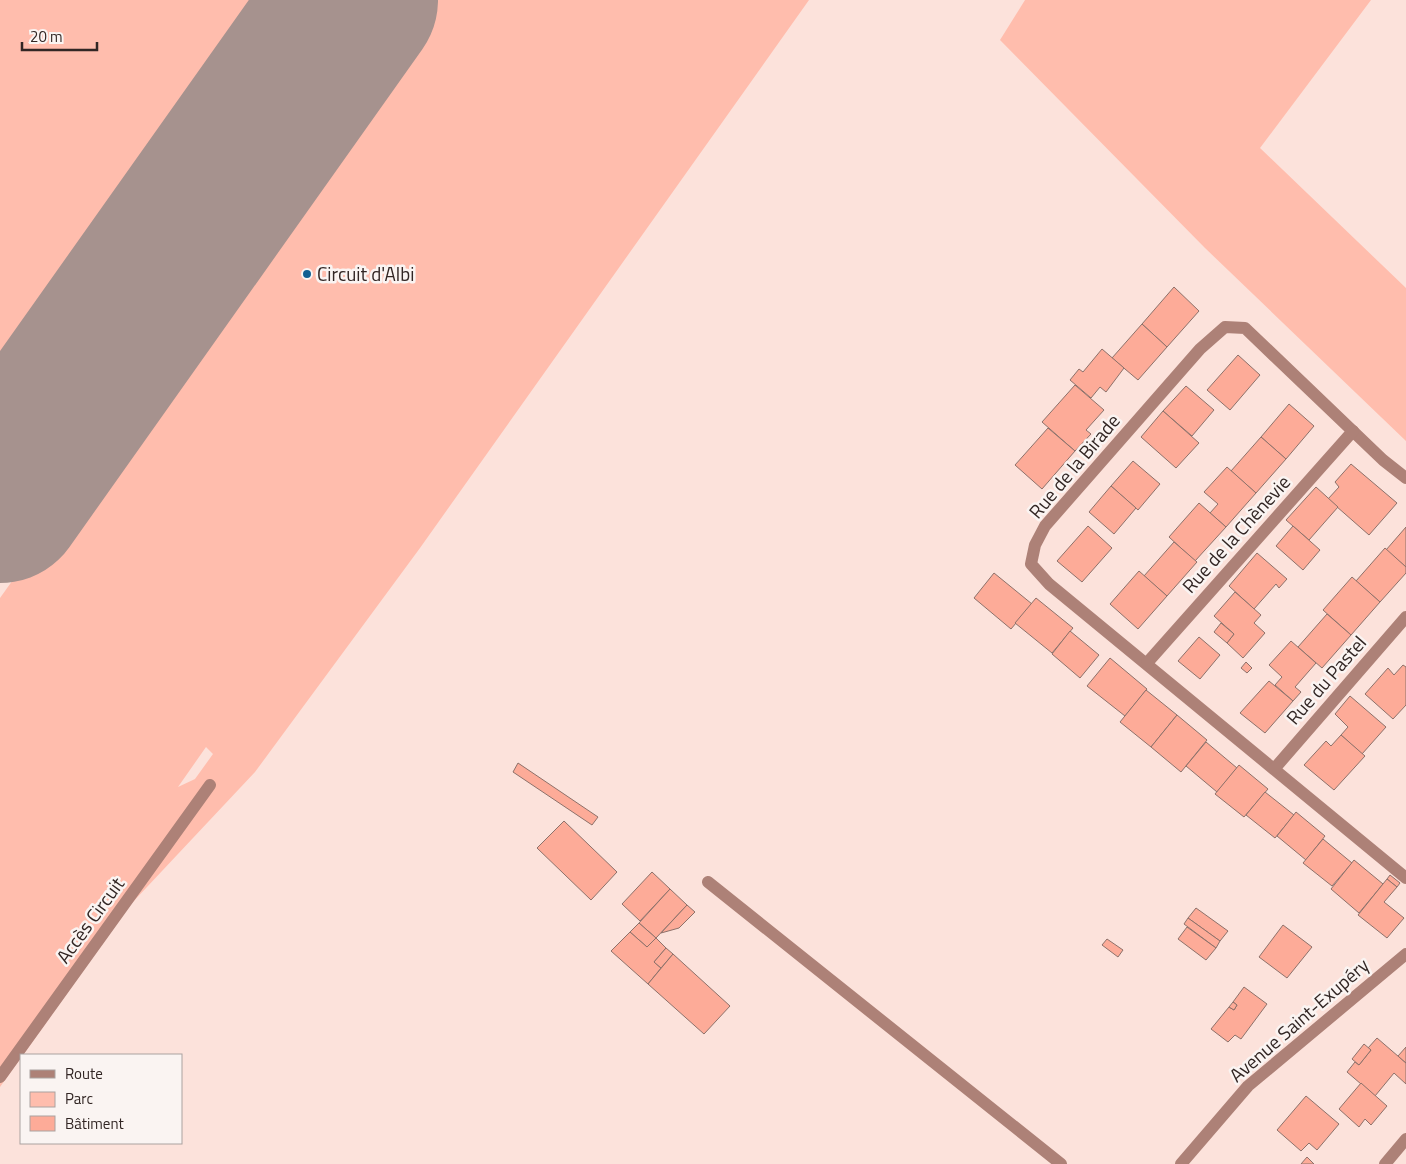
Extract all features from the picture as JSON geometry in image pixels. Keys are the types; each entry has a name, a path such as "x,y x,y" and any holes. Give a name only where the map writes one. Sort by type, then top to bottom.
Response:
{"street":[{"name":"Rue de la Birade","path":"1406,478 1353,431 1245,328 1226,327 1200,349 1045,526 1035,545 1031,564 1050,584 1406,878"},
{"name":"Rue de la Chènevie","path":"1147,663 1353,431"},
{"name":"Rue du Pastel","path":"1274,768 1406,617"},
{"name":"Accès Circuit","path":"0,1077 210,785"},
{"path":"708,882 1061,1164"},
{"name":"Avenue Saint-Exupéry","path":"1181,1164 1248,1086 1406,954"},
{"path":"1385,1164 1406,1139"}],"green space":[{"name":"Circuit d'Albi","path":"0,0 809,0 420,548 255,772 131,904 24,1054 20,1054 20,1059 0,1087 0,598 15,577 0,567","holes":["206,747 213,754 195,779 178,787"]},
{"path":"1025,0 1371,0 1260,148 1406,288 1406,441 1205,248 1000,40"}],"building":[{"path":"1174,287 1199,311 1167,347 1142,324"},
{"path":"1142,324 1167,347 1138,380 1112,358"},
{"path":"1102,349 1124,368 1106,392 1100,387 1091,398 1070,380 1079,369 1083,372"},
{"path":"1238,355 1260,375 1230,410 1207,390"},
{"path":"1075,385 1104,410 1086,430 1091,434 1075,451 1042,422"},
{"path":"1186,386 1214,410 1192,436 1163,411"},
{"path":"1289,404 1314,426 1286,459 1261,437"},
{"path":"1163,411 1199,443 1176,468 1141,437"},
{"path":"1048,428 1075,451 1042,489 1015,465"},
{"path":"1261,437 1286,459 1256,493 1231,471"},
{"path":"1133,461 1160,484 1138,510 1111,486"},
{"path":"1351,464 1397,503 1369,535 1328,499 1339,487 1335,482"},
{"path":"1227,467 1256,493 1226,527 1210,513 1218,504 1204,492"},
{"path":"1111,486 1136,508 1114,534 1089,512"},
{"path":"1316,487 1338,507 1309,540 1286,520"},
{"path":"1199,503 1226,527 1195,561 1169,537"},
{"path":"1088,526 1112,548 1082,582 1057,561"},
{"path":"1293,526 1320,550 1303,570 1276,546"},
{"path":"1406,527 1406,567 1386,550"},
{"path":"1174,542 1197,562 1167,596 1144,576"},
{"path":"1385,548 1406,567 1406,573 1380,602 1356,581"},
{"path":"1257,553 1287,579 1279,588 1276,584 1254,609 1229,586"},
{"path":"1139,571 1167,596 1138,629 1110,604"},
{"path":"994,573 1032,604 1011,629 974,598"},
{"path":"1352,577 1380,602 1351,635 1323,610"},
{"path":"1235,592 1261,615 1254,623 1265,633 1243,658 1227,643 1234,634 1214,616"},
{"path":"1036,598 1073,628 1052,653 1015,623"},
{"path":"1327,614 1351,635 1322,668 1298,647"},
{"path":"1221,623 1234,634 1227,643 1214,632"},
{"path":"1070,631 1099,655 1080,678 1052,654"},
{"path":"1199,637 1220,655 1200,679 1178,661"},
{"path":"1291,641 1316,663 1295,687 1301,692 1293,701 1275,685 1282,677 1269,665"},
{"path":"1110,658 1147,689 1125,716 1087,686"},
{"path":"1246,662 1252,668 1247,673 1241,668"},
{"path":"1403,665 1406,667 1406,705 1393,719 1365,694 1388,668 1394,675"},
{"path":"1269,681 1293,701 1265,733 1240,713"},
{"path":"1146,690 1177,715 1151,747 1120,722"},
{"path":"1350,696 1386,727 1362,754 1341,735 1348,727 1335,714"},
{"path":"1177,715 1207,740 1181,772 1151,747"},
{"path":"1341,735 1365,756 1334,790 1304,765 1326,741 1331,746"},
{"path":"1206,742 1237,768 1217,792 1186,766"},
{"path":"518,763 598,817 592,825 513,772"},
{"path":"1239,765 1268,789 1244,817 1215,794"},
{"path":"1265,792 1294,815 1275,838 1246,815"},
{"path":"1296,812 1325,836 1306,860 1277,836"},
{"path":"564,821 617,872 591,900 537,848"},
{"path":"1323,839 1352,863 1332,886 1303,863"},
{"path":"1354,860 1383,884 1359,913 1331,889"},
{"path":"652,872 670,889 640,921 622,904"},
{"path":"1390,875 1400,883 1397,887 1387,879"},
{"path":"1387,879 1397,887 1384,902 1404,918 1387,938 1358,915"},
{"path":"670,889 687,905 656,938 639,923"},
{"path":"687,905 695,912 679,928 661,933"},
{"path":"1196,908 1228,931 1220,941 1188,918"},
{"path":"1188,918 1220,941 1216,948 1184,924"},
{"path":"639,923 656,938 647,947 630,932"},
{"path":"1283,925 1312,947 1287,978 1259,957"},
{"path":"1187,927 1216,948 1206,960 1178,939"},
{"path":"630,932 647,947 656,938 666,948 654,962 661,968 648,984 611,951"},
{"path":"1107,939 1123,950 1118,957 1102,945"},
{"path":"666,948 673,954 661,968 654,962"},
{"path":"673,954 730,1006 704,1034 648,984"},
{"path":"1244,987 1267,1004 1241,1039 1235,1035 1228,1042 1211,1029 1229,1007 1234,1010 1237,1005 1233,1002"},
{"path":"1233,1002 1237,1005 1234,1010 1229,1007"},
{"path":"1377,1038 1406,1063 1406,1084 1394,1073 1375,1096 1347,1072 1355,1062 1359,1065 1371,1050 1368,1048"},
{"path":"1364,1044 1371,1050 1359,1065 1352,1059"},
{"path":"1406,1047 1406,1063 1398,1056"},
{"path":"1361,1083 1387,1106 1371,1125 1365,1119 1359,1127 1339,1109"},
{"path":"1306,1096 1339,1124 1317,1150 1309,1143 1301,1151 1277,1130"},
{"path":"1307,1157 1314,1164 1301,1164"}],"runway":[{"path":"0,498 353,0"}],"place":[{"name":"Circuit d'Albi","path":"307,274"}]}
